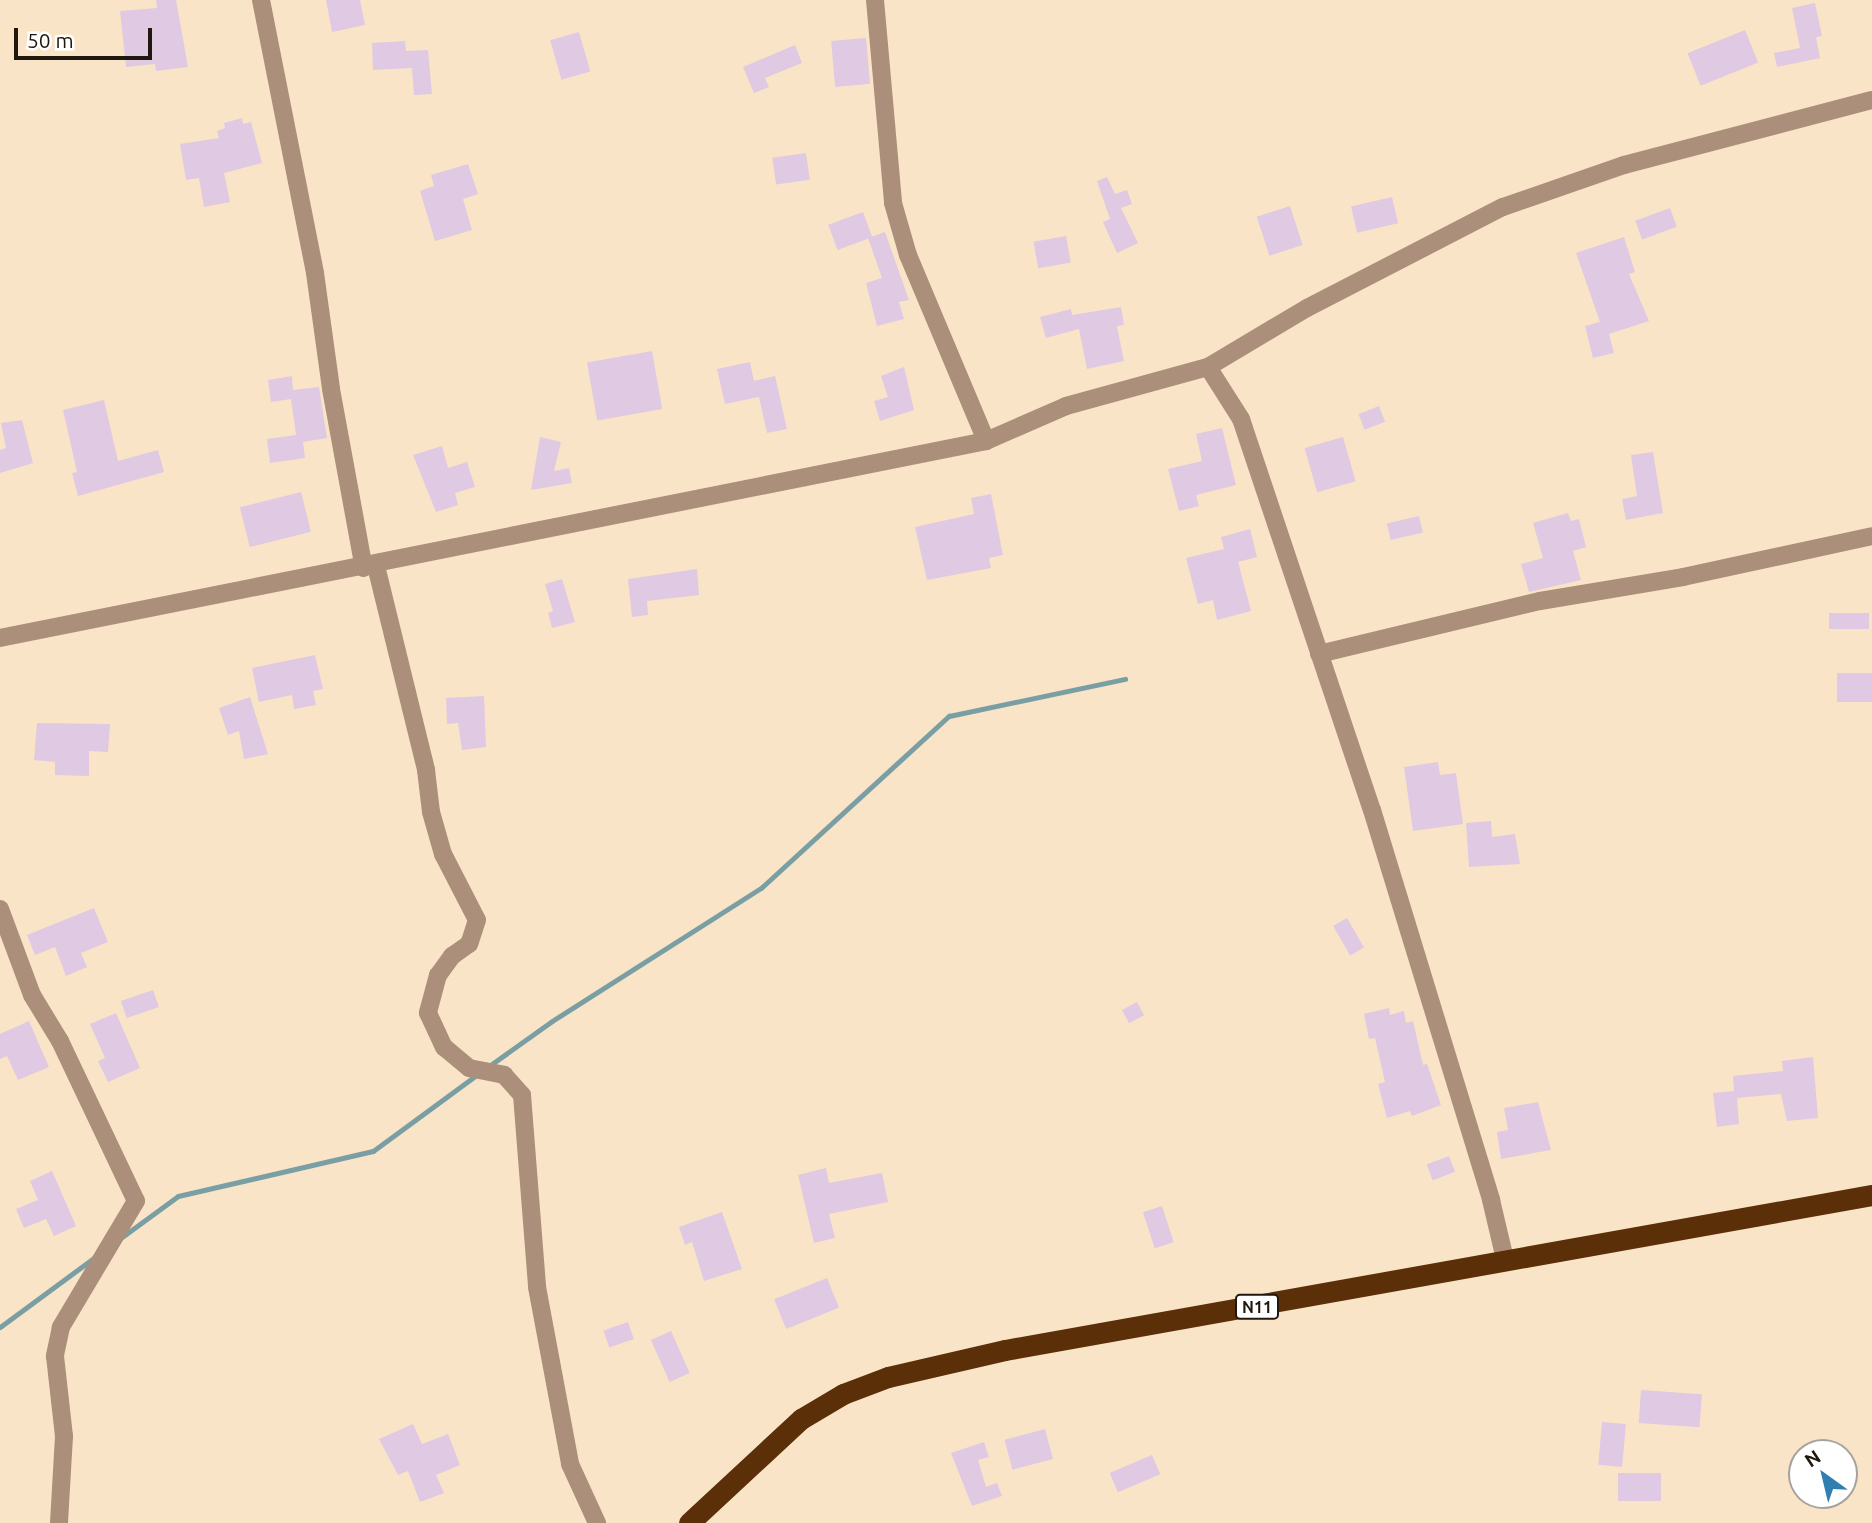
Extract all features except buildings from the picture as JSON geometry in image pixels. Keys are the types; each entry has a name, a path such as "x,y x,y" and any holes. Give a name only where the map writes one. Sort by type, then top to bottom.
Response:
{"highway":[{"name":"N11","path":"689,1523 801,1419 843,1394 888,1377 1005,1350 1872,1195"}],"street":[{"path":"261,0 316,273 331,389 370,567 426,770 431,812 443,854 477,920 469,944 452,956 438,975 428,1013 444,1047 469,1068 505,1075 522,1095 539,1298 570,1464 597,1523"},
{"path":"875,0 893,203 908,255 986,441"},
{"path":"0,638 370,567 986,441 1066,406 1208,367 1307,308 1503,207 1649,158 1872,100"},
{"path":"1208,367 1241,419 1407,920 1505,1259"},
{"path":"1319,654 1422,627 1872,536"},
{"path":"0,909 32,995 60,1041 136,1201 61,1327 55,1356 64,1436 59,1523"}],"waterway":[{"path":"489,1066 552,1021 761,888 949,716 1125,679"},
{"path":"122,1237 178,1196 373,1151 478,1074"},
{"path":"0,1327 95,1257"}]}
